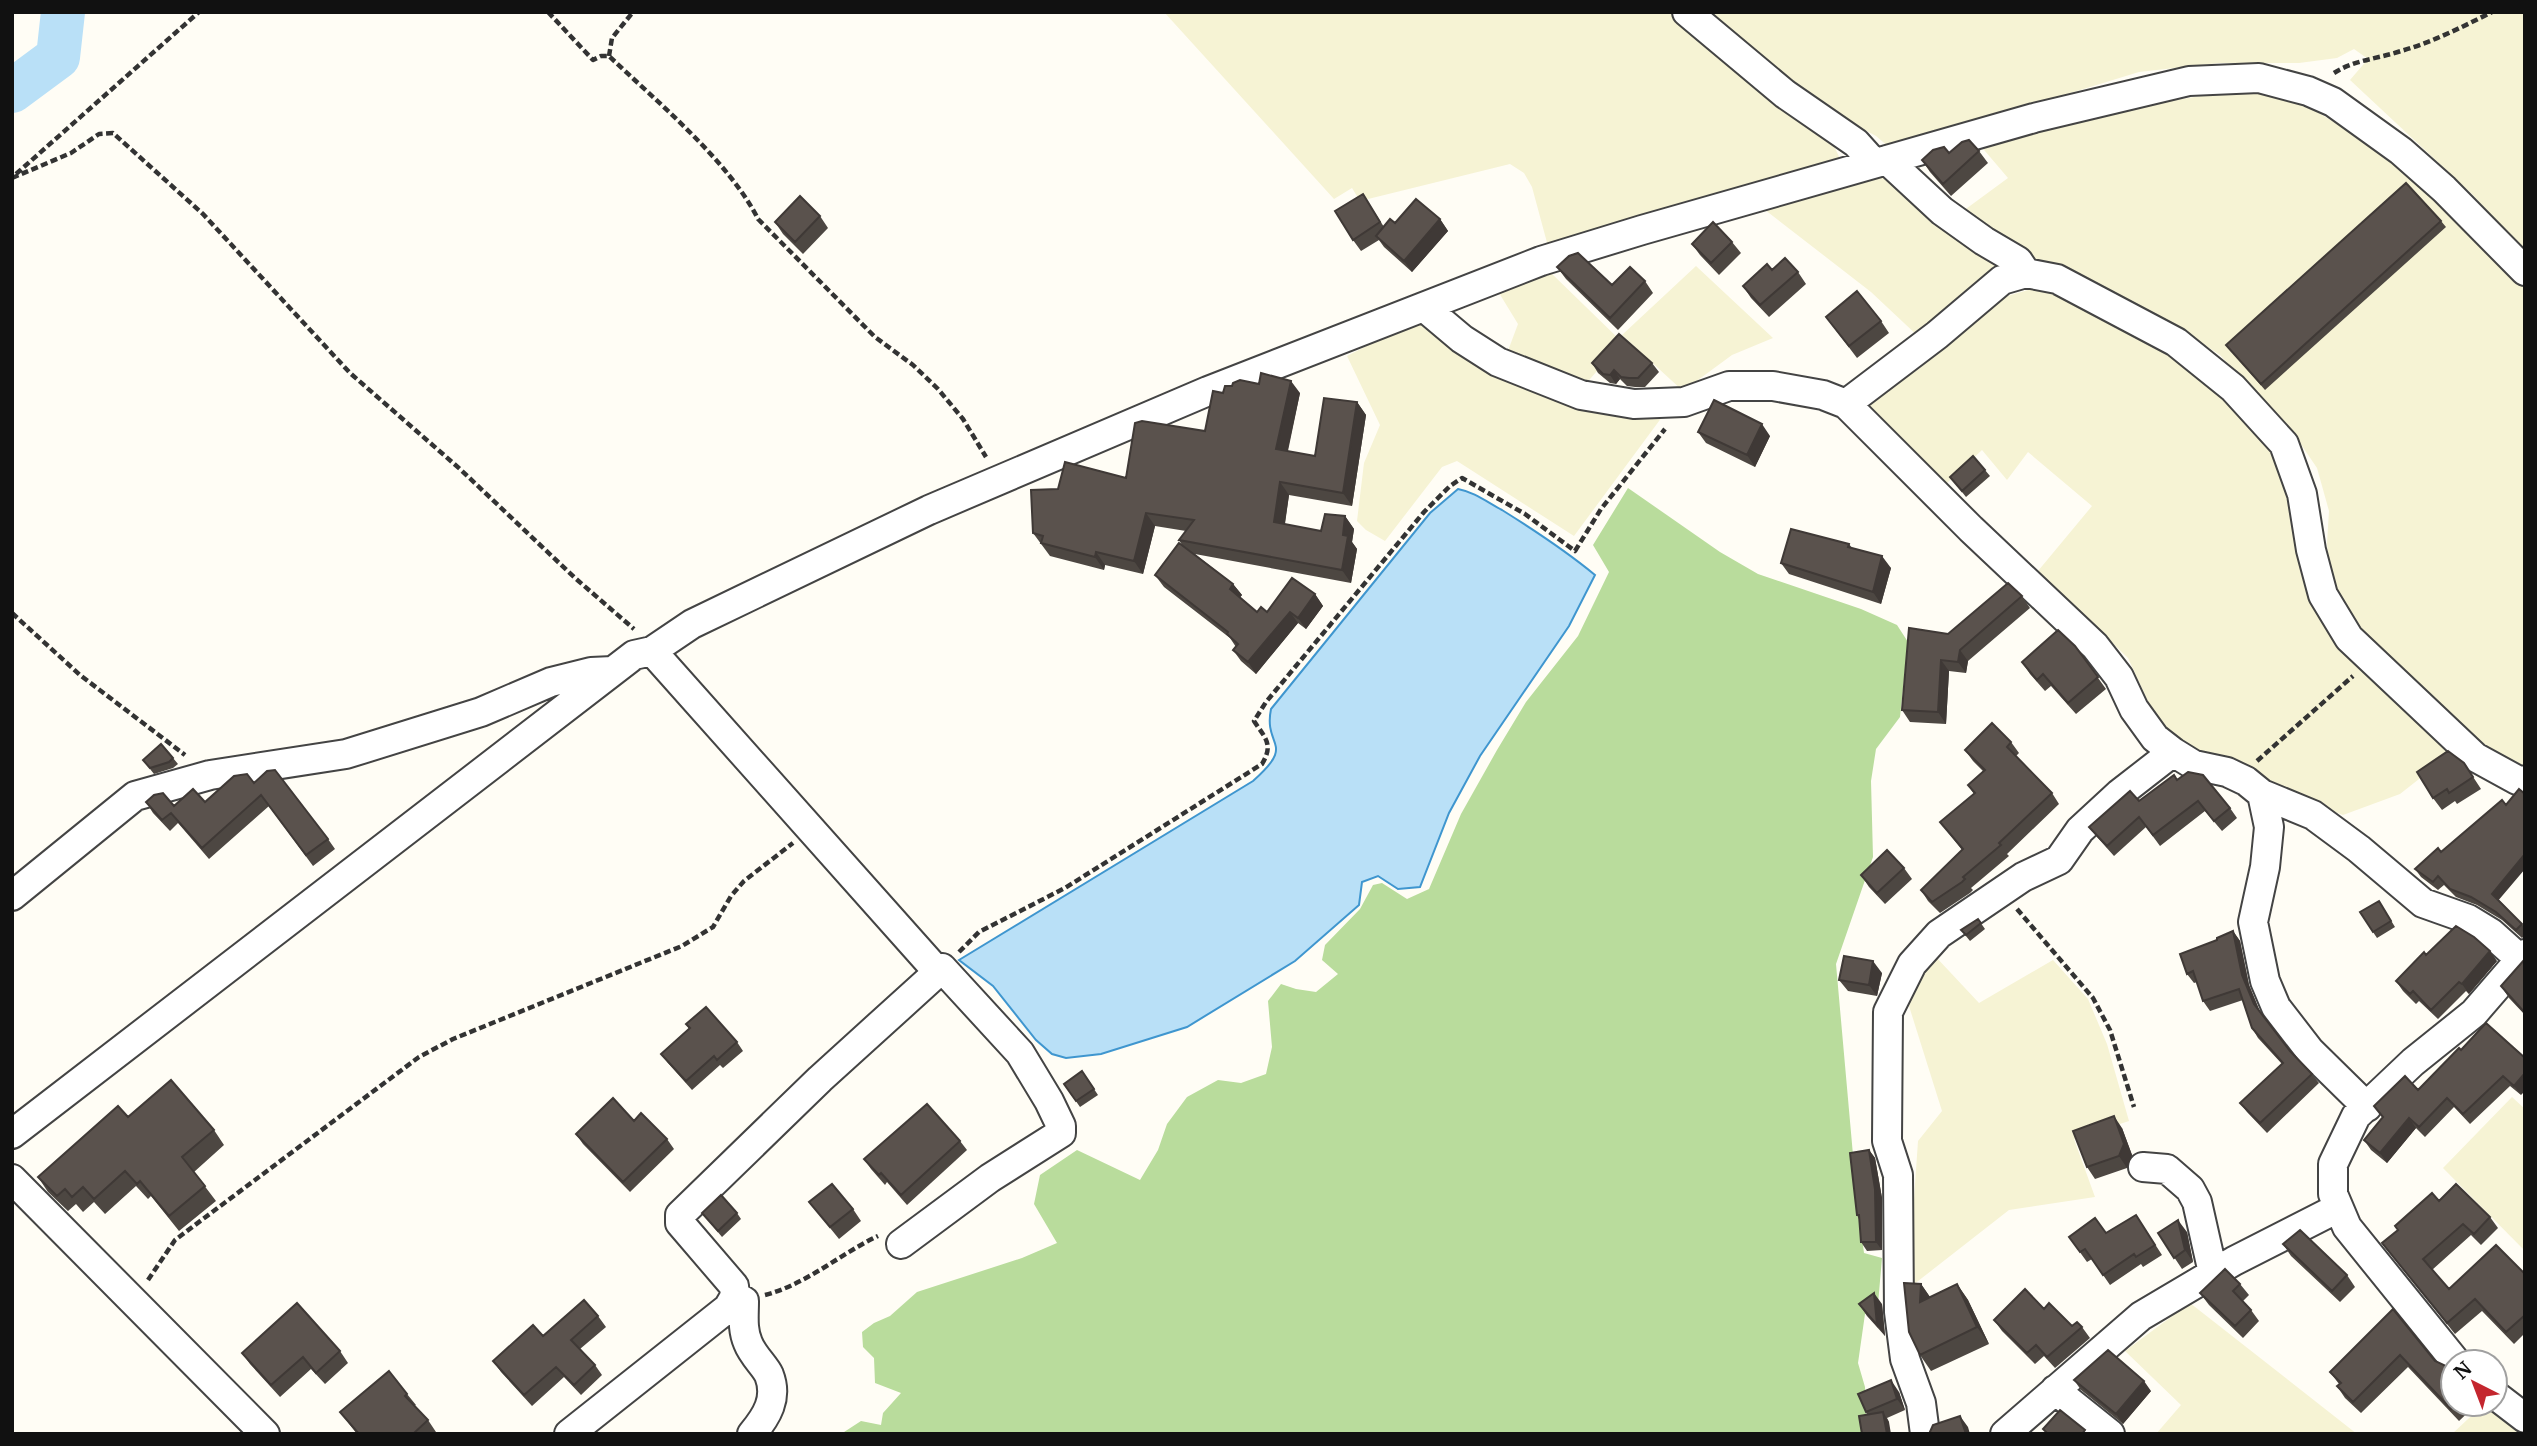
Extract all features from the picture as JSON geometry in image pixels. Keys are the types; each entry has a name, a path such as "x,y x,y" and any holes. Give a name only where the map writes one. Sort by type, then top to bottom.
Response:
{"street":[{"path":"1687,12 1784,94 1856,143 1984,241 2018,261 2026,273"},
{"path":"12,1134 634,655 652,651 692,624 929,510 1208,391 1541,261 2034,118 2189,81 2259,78 2308,91 2333,102 2401,151 2444,189 2525,271"},
{"path":"1846,404 1937,335 2002,280 2026,273 2057,279 2176,342 2233,388 2284,444 2302,494 2311,550 2323,595 2349,638 2475,757 2517,780 2525,781"},
{"path":"1423,307 1498,362 1581,395 1633,404 1684,402 1729,386 1773,386 1824,396 1846,404 1971,529 2095,646 2119,677 2134,709 2155,738 2194,765 2227,772 2262,794 2313,815 2359,849 2423,903 2468,919 2522,956 2474,1013 2413,1062 2356,1116 2333,1164 2333,1194 2347,1227 2445,1348"},
{"path":"652,651 938,972 820,1079 680,1215 680,1223 734,1286 739,1298 747,1342 755,1358 768,1373 772,1397 769,1409 752,1434"},
{"path":"12,896 135,796 210,775 346,754 481,712 551,682 590,672 614,671"},
{"path":"1925,1434 1921,1403 1905,1359 1899,1311 1898,1175 1887,1141 1888,1012 1912,964 1939,934 2023,877 2059,860 2080,830 2119,794 2173,752"},
{"path":"2262,794 2269,827 2253,922 2265,981 2276,1007 2310,1051 2367,1107"},
{"path":"901,1244 990,1178 1061,1133 1061,1126 1049,1101 1020,1053 942,968"},
{"path":"2143,1167 2167,1169 2190,1189 2197,1202 2213,1273"},
{"path":"12,1179 265,1434"},
{"path":"2005,1434 2141,1316 2213,1273 2338,1208"},
{"path":"569,1434 739,1298"},
{"path":"2055,1390 2110,1434"},
{"path":"2509,1406 2525,1418"}],"path":[{"path":"12,177 199,12"},
{"path":"548,12 593,60 609,56 691,134 749,201 758,219 875,337 913,365 938,389 963,419 983,451 996,482"},
{"path":"609,56 612,38 633,12"},
{"path":"2308,91 2349,64 2399,52 2443,37 2492,12"},
{"path":"12,177 71,153 99,134 113,133 203,214 351,373 640,634 652,651"},
{"path":"942,968 979,932 1065,888 1262,764 1268,753 1267,741 1254,721 1266,702 1424,512 1450,486 1462,478 1525,514 1575,551 1601,509 1684,402"},
{"path":"12,613 80,675 210,775"},
{"path":"2238,777 2372,660"},
{"path":"134,1301 175,1240 419,1056 453,1039 682,946 713,928 731,896 744,881 811,830"},
{"path":"2002,891 2092,998 2110,1030 2134,1107"},
{"path":"739,1298 781,1291 880,1235 901,1244"}],"shaded area":[{"path":"1164,12 1677,12 1821,130 1835,148 1842,163 1549,250 1532,187 1524,173 1510,164 1360,201 1352,188 1334,199"},
{"path":"1701,12 2525,12 2525,252 2472,194 2350,80 2368,59 2354,49 2337,58 2299,63 2219,63 2139,72 1890,148 1876,136 1835,114 1729,36"},
{"path":"2247,89 2307,106 2386,153 2428,187 2525,287 2525,770 2515,768 2460,725 2355,622 2338,598 2329,570 2329,511 2317,468 2298,440 2220,355 2182,330 1978,231 1959,214 2008,178 1979,144 2149,104"},
{"path":"1884,170 1996,256 2001,271 1920,338 1871,292 1760,206"},
{"path":"1696,266 1773,338 1732,355 1683,391 1622,335"},
{"path":"1548,270 1622,342 1584,386 1506,356 1518,324 1496,288"},
{"path":"2028,290 2054,290 2178,353 2251,424 2282,466 2295,508 2299,557 2456,750 2400,794 2343,815 2256,782 2202,753 2169,731 2152,710 2128,658 2038,571 2092,506 2028,452 2007,480 1982,450 1945,485 1911,447 1899,444 1859,404 1919,369 2004,297"},
{"path":"1419,319 1590,411 1662,417 1574,536 1457,461 1442,467 1385,541 1357,521 1364,463 1380,425 1347,356"},
{"path":"1935,956 1979,1003 2053,960 2088,999 2107,1044 2129,1121 2074,1139 2095,1197 2009,1210 1913,1285 1918,1141 1942,1111 1909,1006 1914,982"},
{"path":"2512,1097 2525,1109 2525,1251 2443,1168"},
{"path":"2190,1303 2357,1434 2156,1434 2181,1405 2125,1351"},
{"path":"2469,1418 2505,1418 2525,1431 2525,1434 2452,1434"}],"green space":[{"path":"1628,488 1720,552 1758,574 1861,609 1897,625 1908,642 1900,717 1876,749 1871,781 1873,857 1836,964 1864,1253 1882,1258 1878,1304 1865,1314 1858,1363 1865,1387 1864,1434 841,1434 861,1421 881,1425 883,1413 901,1393 875,1383 874,1358 863,1347 862,1332 890,1316 917,1292 1022,1258 1057,1243 1034,1204 1040,1175 1077,1150 1140,1180 1158,1150 1167,1124 1187,1097 1218,1080 1241,1083 1266,1074 1272,1047 1268,1001 1281,984 1316,992 1338,974 1322,960 1325,945 1360,909 1373,885 1382,883 1407,899 1429,889 1461,814 1497,750 1526,702 1578,636 1609,572 1593,545"}],"water":[{"path":"1458,489 1502,510 1595,575 1569,626 1480,756 1449,813 1420,887 1398,889 1378,876 1362,882 1359,905 1295,961 1187,1027 1101,1054 1066,1058 1052,1054 1036,1040 993,986 959,960 1253,781 1273,759 1276,751 1271,731 1271,709 1430,513"}],"building":[{"path":"1969,140 1979,151 1943,184 1922,160 1933,150 1944,147 1949,153 1962,142"},
{"path":"2406,183 2441,221 2261,384 2226,345"},
{"path":"1363,194 1380,222 1353,240 1335,211"},
{"path":"800,196 820,216 795,242 775,222"},
{"path":"1416,199 1440,219 1404,261 1376,236 1390,219 1395,223"},
{"path":"1713,222 1732,242 1711,263 1692,244"},
{"path":"1578,253 1612,285 1630,267 1645,281 1610,318 1557,267 1569,256"},
{"path":"1785,258 1798,272 1760,305 1743,286 1767,264 1772,270"},
{"path":"1857,291 1881,321 1849,346 1826,317"},
{"path":"1619,334 1652,363 1638,378 1621,377 1614,370 1610,375 1603,374 1592,363"},
{"path":"1261,373 1291,381 1276,449 1315,456 1324,398 1357,402 1343,493 1280,482 1274,522 1321,531 1325,514 1345,516 1343,535 1348,536 1342,570 1179,540 1194,520 1146,513 1134,561 1096,552 1095,557 1041,543 1043,536 1033,533 1031,490 1058,489 1065,462 1126,478 1135,423 1142,421 1205,431 1213,391 1223,393 1225,386 1232,386 1240,380 1259,384"},
{"path":"1714,400 1762,424 1747,455 1698,432"},
{"path":"1973,456 1985,470 1962,491 1950,477"},
{"path":"1791,529 1849,544 1848,547 1882,556 1873,592 1781,563"},
{"path":"1179,543 1233,584 1230,589 1257,612 1261,607 1267,612 1292,578 1315,594 1298,618 1290,612 1248,662 1233,650 1238,644 1228,632 1155,575"},
{"path":"2008,583 2022,596 1960,650 1958,662 1941,660 1938,712 1902,710 1909,628 1948,634"},
{"path":"2058,630 2075,646 2098,677 2068,703 2043,674 2037,680 2022,662"},
{"path":"1992,723 2011,742 2007,747 2052,793 1999,843 2001,845 1963,877 1965,879 1962,882 1932,902 1921,890 1963,849 1940,822 1975,793 1968,785 1985,770 1965,750"},
{"path":"161,744 173,758 150,768 143,760"},
{"path":"2448,751 2464,763 2473,777 2449,793 2447,789 2433,798 2417,772"},
{"path":"275,770 328,839 306,855 261,795 202,848 171,813 162,820 146,802 154,795 163,793 174,806 193,789 205,802 234,776 247,774 254,783 267,771"},
{"path":"2188,772 2203,775 2230,808 2214,821 2198,801 2153,835 2139,817 2107,846 2089,827 2130,791 2139,801 2174,775 2177,780"},
{"path":"2519,789 2525,794 2525,854 2492,894 2522,924 2516,930 2496,912 2471,897 2450,889 2438,876 2433,882 2415,869 2438,848 2441,852 2502,800 2506,805"},
{"path":"1887,850 1904,868 1877,893 1861,875"},
{"path":"2379,901 2391,921 2373,932 2360,912"},
{"path":"1978,919 1981,923 1966,935 1961,930"},
{"path":"2456,926 2490,951 2462,984 2459,982 2431,1010 2413,991 2410,994 2396,981 2424,952 2426,955"},
{"path":"2233,931 2242,975 2254,1004 2290,1051 2312,1074 2260,1123 2240,1103 2283,1063 2252,1028 2239,989 2203,1001 2193,971 2187,974 2180,954"},
{"path":"1844,956 1873,961 1869,985 1839,980"},
{"path":"2525,959 2525,1013 2501,986"},
{"path":"706,1007 737,1042 717,1060 714,1056 686,1081 661,1054 690,1028 686,1024"},
{"path":"2486,1023 2525,1058 2525,1073 2514,1086 2503,1076 2463,1114 2447,1098 2419,1127 2409,1118 2380,1153 2364,1140 2383,1117 2374,1106 2405,1076 2418,1090"},
{"path":"1082,1071 1094,1089 1076,1101 1064,1084"},
{"path":"171,1080 214,1130 182,1157 205,1186 169,1216 140,1181 137,1184 125,1171 94,1199 83,1187 72,1197 65,1189 57,1196 38,1177 118,1106 128,1117"},
{"path":"613,1098 634,1121 641,1113 667,1139 623,1182 576,1134"},
{"path":"927,1104 960,1141 901,1195 864,1159"},
{"path":"2114,1116 2124,1144 2119,1156 2087,1167 2073,1131"},
{"path":"1869,1150 1875,1189 1876,1242 1861,1242 1850,1153"},
{"path":"832,1184 853,1209 830,1227 809,1202"},
{"path":"2456,1184 2490,1217 2474,1234 2463,1224 2423,1259 2449,1289 2496,1245 2525,1274 2525,1315 2506,1332 2475,1299 2447,1323 2382,1243 2398,1230 2395,1226 2432,1193 2439,1201"},
{"path":"721,1195 737,1213 718,1231 702,1213"},
{"path":"2136,1215 2155,1245 2136,1257 2134,1254 2103,1275 2085,1249 2080,1252 2069,1237 2095,1218 2106,1233"},
{"path":"2178,1220 2185,1250 2174,1258 2158,1233"},
{"path":"2300,1230 2347,1275 2332,1291 2283,1244"},
{"path":"2225,1269 2240,1284 2233,1291 2251,1310 2235,1326 2200,1293"},
{"path":"1904,1283 1921,1284 1920,1302 1957,1284 1977,1327 1920,1355 1909,1332"},
{"path":"2025,1289 2044,1309 2049,1303 2072,1326 2077,1322 2082,1327 2047,1357 2036,1345 2027,1353 1994,1320"},
{"path":"1874,1293 1877,1325 1859,1304"},
{"path":"584,1300 598,1316 571,1340 595,1365 574,1385 556,1367 524,1395 493,1361 533,1325 543,1336"},
{"path":"297,1303 340,1351 316,1373 303,1357 271,1385 242,1353"},
{"path":"2393,1309 2439,1363 2439,1396 2400,1355 2353,1402 2337,1386 2341,1383 2330,1372"},
{"path":"2108,1350 2144,1381 2116,1414 2074,1380"},
{"path":"389,1371 407,1394 405,1396 428,1420 413,1434 359,1434 340,1412"},
{"path":"1891,1380 1897,1399 1866,1412 1858,1394"},
{"path":"2060,1410 2085,1430 2082,1434 2048,1434 2043,1429"},
{"path":"1883,1412 1887,1434 1862,1434 1859,1416"},
{"path":"1960,1416 1966,1434 1929,1434 1933,1425"}],"waterway":[{"path":"12,91 58,57 63,12"}]}
